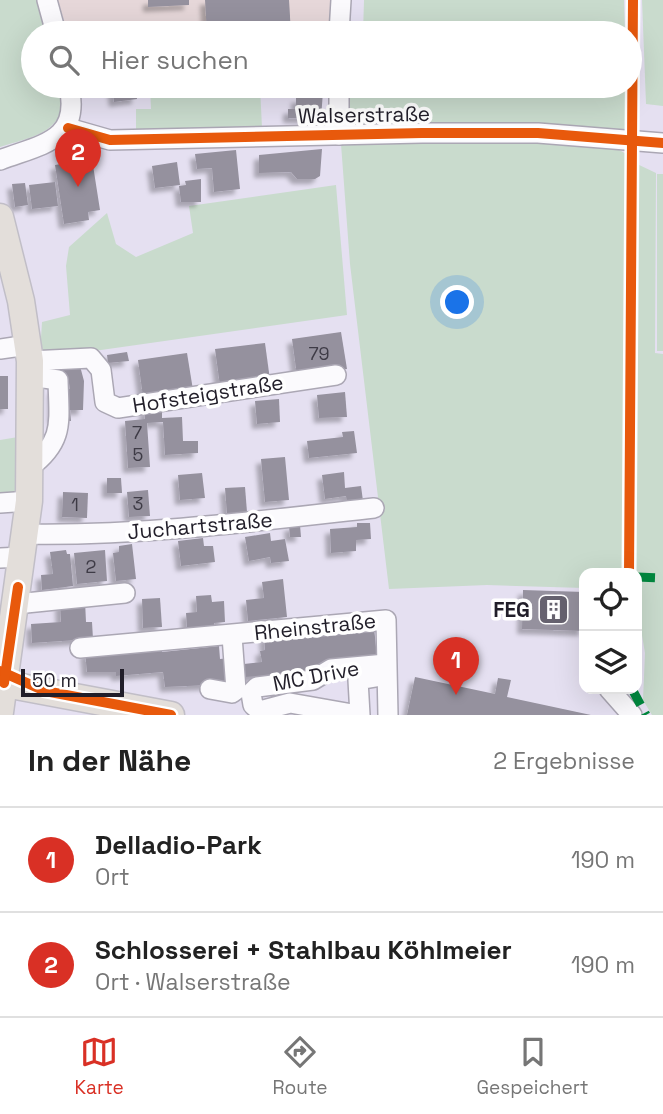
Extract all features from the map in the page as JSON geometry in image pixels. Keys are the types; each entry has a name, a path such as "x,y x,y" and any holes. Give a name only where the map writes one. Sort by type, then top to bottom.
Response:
{"main road":[{"path":"0,217 30,361 29,501 16,550 16,604 2,683 0,712"},
{"path":"2,683 171,715"}],"street":[{"path":"47,0 53,21"},
{"path":"340,21 341,0"},
{"path":"0,160 43,145 68,128 72,116 70,98"},
{"path":"339,98 339,135"},
{"name":"Walserstraße","path":"68,128 110,140 538,134 663,143"},
{"name":"Hofsteigstraße","path":"0,349 30,361 91,358 102,370 105,402 118,408 336,375"},
{"path":"0,503 29,501"},
{"name":"Juchartstraße","path":"16,550 87,536 374,508"},
{"path":"16,604 125,593"},
{"name":"Rheinstraße","path":"80,649 386,620 388,715"},
{"name":"Rheinstraße","path":"210,690 232,693 236,690 232,636"},
{"name":"MC Drive","path":"359,715 290,703 257,710 253,705 251,693 257,687 313,680 331,669 386,670"},
{"path":"359,715 358,680 386,670"},
{"path":"613,694 632,715"}],"shaded area":[{"path":"57,0 331,0 330,21 64,21"}],"green space":[{"path":"0,0 41,0 47,21 21,21 21,98 63,98 60,113 55,123 47,130 0,147"},
{"path":"364,0 624,0 625,21 363,21"},
{"path":"642,0 663,0 663,106 646,104"},
{"path":"151,98 261,98 262,128 136,132 136,109 151,109"},
{"path":"345,98 627,98 628,127 624,133 358,131 346,118"},
{"path":"492,140 614,147 628,155 624,562 632,393 635,163 656,173 655,353 663,354 663,715 652,715 643,700 645,653 642,635 642,568 579,568 579,588 487,585 389,589 350,264 341,144"},
{"path":"657,174 663,174 663,351 657,351"},
{"path":"336,185 347,315 87,352 40,354 42,322 70,315 66,266 69,247 107,213 116,244 136,257 193,233 189,206"},
{"path":"18,437 16,494 0,497 0,440"}],"building":[{"path":"148,0 189,0 189,5 148,7"},
{"path":"205,0 289,0 290,21 206,21"},
{"path":"114,98 137,98 137,99 114,102"},
{"path":"296,98 322,98 321,119 288,118 288,109 296,109"},
{"path":"322,149 320,176 315,179 297,179 291,172 259,173 259,155"},
{"path":"236,150 240,189 214,192 212,168 197,169 195,154"},
{"path":"92,159 100,210 88,212 89,220 64,224 55,165"},
{"path":"177,162 180,185 155,188 152,166"},
{"path":"201,179 201,202 181,202 179,186 186,185 185,181"},
{"path":"55,182 58,206 32,209 29,185"},
{"path":"25,183 28,205 15,207 12,184"},
{"path":"341,332 347,369 297,376 292,339"},
{"path":"265,343 270,380 220,386 215,349"},
{"path":"127,352 129,361 108,363 107,355"},
{"path":"187,353 193,390 143,397 138,360"},
{"path":"61,366 80,366 84,381 83,410 70,410 71,421 53,420 53,389 70,389 68,377 62,377"},
{"path":"0,376 8,376 8,409 0,409"},
{"path":"345,392 347,417 319,418 317,395"},
{"path":"279,399 280,422 257,424 255,401"},
{"path":"162,408 162,418 182,417 183,441 198,441 198,453 165,455 163,422 147,423 150,467 128,468 125,421 145,419 144,409"},
{"path":"354,431 357,453 309,458 307,441 343,437 342,432"},
{"path":"285,457 289,500 265,502 261,459"},
{"path":"344,472 345,488 361,486 363,501 347,503 346,496 325,499 322,475"},
{"path":"202,473 205,498 180,500 178,475"},
{"path":"107,478 121,478 122,493 107,493"},
{"path":"245,487 247,512 227,514 225,488"},
{"path":"148,490 150,516 129,517 127,492"},
{"path":"63,492 88,493 87,518 62,517"},
{"path":"357,523 370,523 371,539 356,540 356,551 331,553 330,529 357,527"},
{"path":"300,525 301,537 290,537 289,526"},
{"path":"270,533 271,541 285,539 289,561 271,563 270,557 249,561 245,537"},
{"path":"203,538 204,546 213,546 215,562 181,566 178,541"},
{"path":"132,544 136,579 116,581 113,553 119,552 119,546"},
{"path":"66,550 67,554 70,554 73,586 42,590 41,575 53,574 50,552"},
{"path":"105,550 107,581 77,584 74,553"},
{"path":"283,579 287,617 248,621 246,600 264,598 262,582"},
{"name":"FEG","path":"523,590 579,592 579,631 522,629"},
{"path":"211,595 212,602 224,601 225,622 214,623 215,628 187,627 186,613 197,612 196,596"},
{"path":"160,598 162,627 143,628 142,599"},
{"path":"85,601 86,622 92,622 93,639 32,643 31,624 61,622 60,603"},
{"path":"374,627 377,657 311,668 312,674 244,677 244,664 262,662 260,651 265,650 264,636"},
{"path":"161,644 162,652 219,646 220,659 230,658 232,684 165,687 163,672 116,676 116,672 87,672 85,652"},
{"path":"415,677 495,694 498,678 511,680 507,697 591,715 407,715"}],"marked path":[{"path":"642,577 663,578"},
{"path":"635,694 646,715"}],"cycle path":[{"path":"633,0 633,21"},
{"path":"629,568 632,98"},
{"path":"68,128 110,140 538,133 663,143"},
{"path":"4,683 18,587"},
{"path":"0,671 45,691 171,715"}],"place":[{"name":"Schlosserei + Stahlbau Köhlmeier","path":"78,187"},
{"name":"FEG","path":"553,610"},
{"name":"Delladio-Park","path":"456,695"}]}
